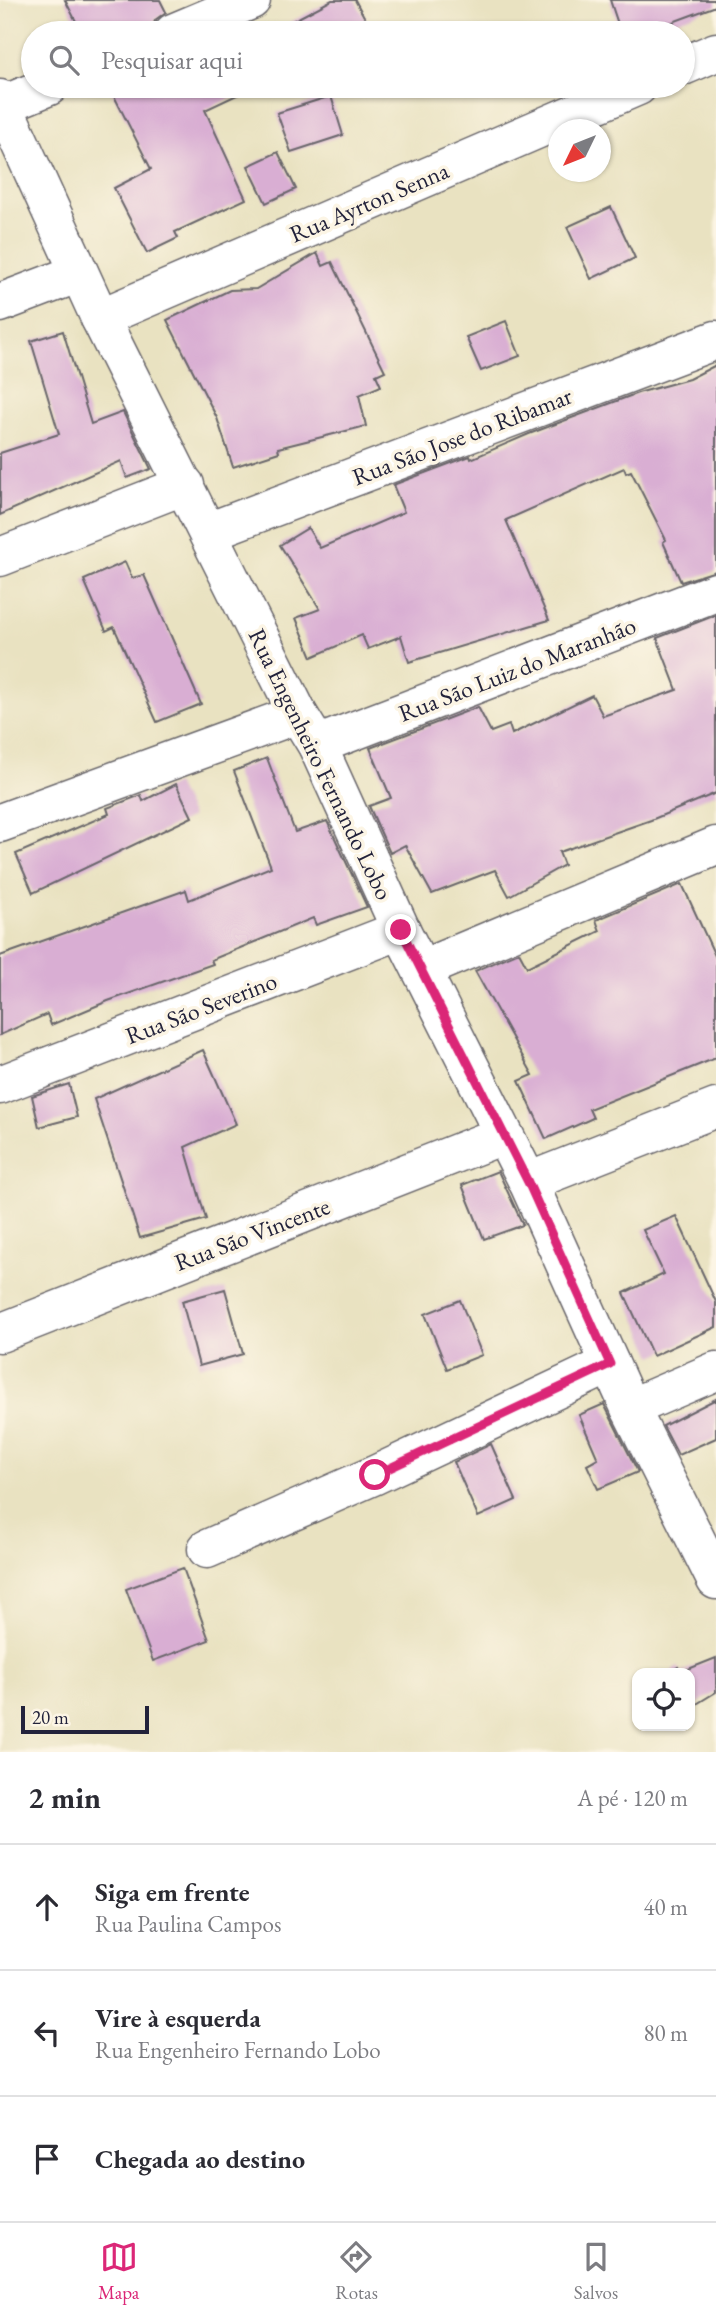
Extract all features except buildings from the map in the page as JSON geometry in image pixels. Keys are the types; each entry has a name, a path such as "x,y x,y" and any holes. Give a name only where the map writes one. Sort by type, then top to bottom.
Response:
{"street":[{"path":"201,21 251,0"},
{"path":"695,61 716,52"},
{"path":"2,102 21,96"},
{"name":"Rua Ayrton Senna","path":"100,318 610,98"},
{"name":"Rua Engenheiro Fernando Lobo","path":"2,102 100,318 308,730 401,930 528,1182 630,1408 715,1578"},
{"path":"0,303 79,273"},
{"name":"Rua São Jose do Ribamar","path":"208,532 716,340"},
{"path":"0,557 185,485"},
{"name":"Rua São Luiz do Maranhão","path":"0,822 308,730 716,592"},
{"path":"422,969 716,846"},
{"name":"Rua São Severino","path":"0,1084 401,930"},
{"path":"528,1182 716,1108"},
{"name":"Rua São Vincente","path":"0,1333 503,1135"},
{"path":"207,1549 375,1475 610,1364"},
{"path":"630,1408 716,1371"}],"route":[{"path":"375,1475 610,1364 528,1182 401,930"}]}
